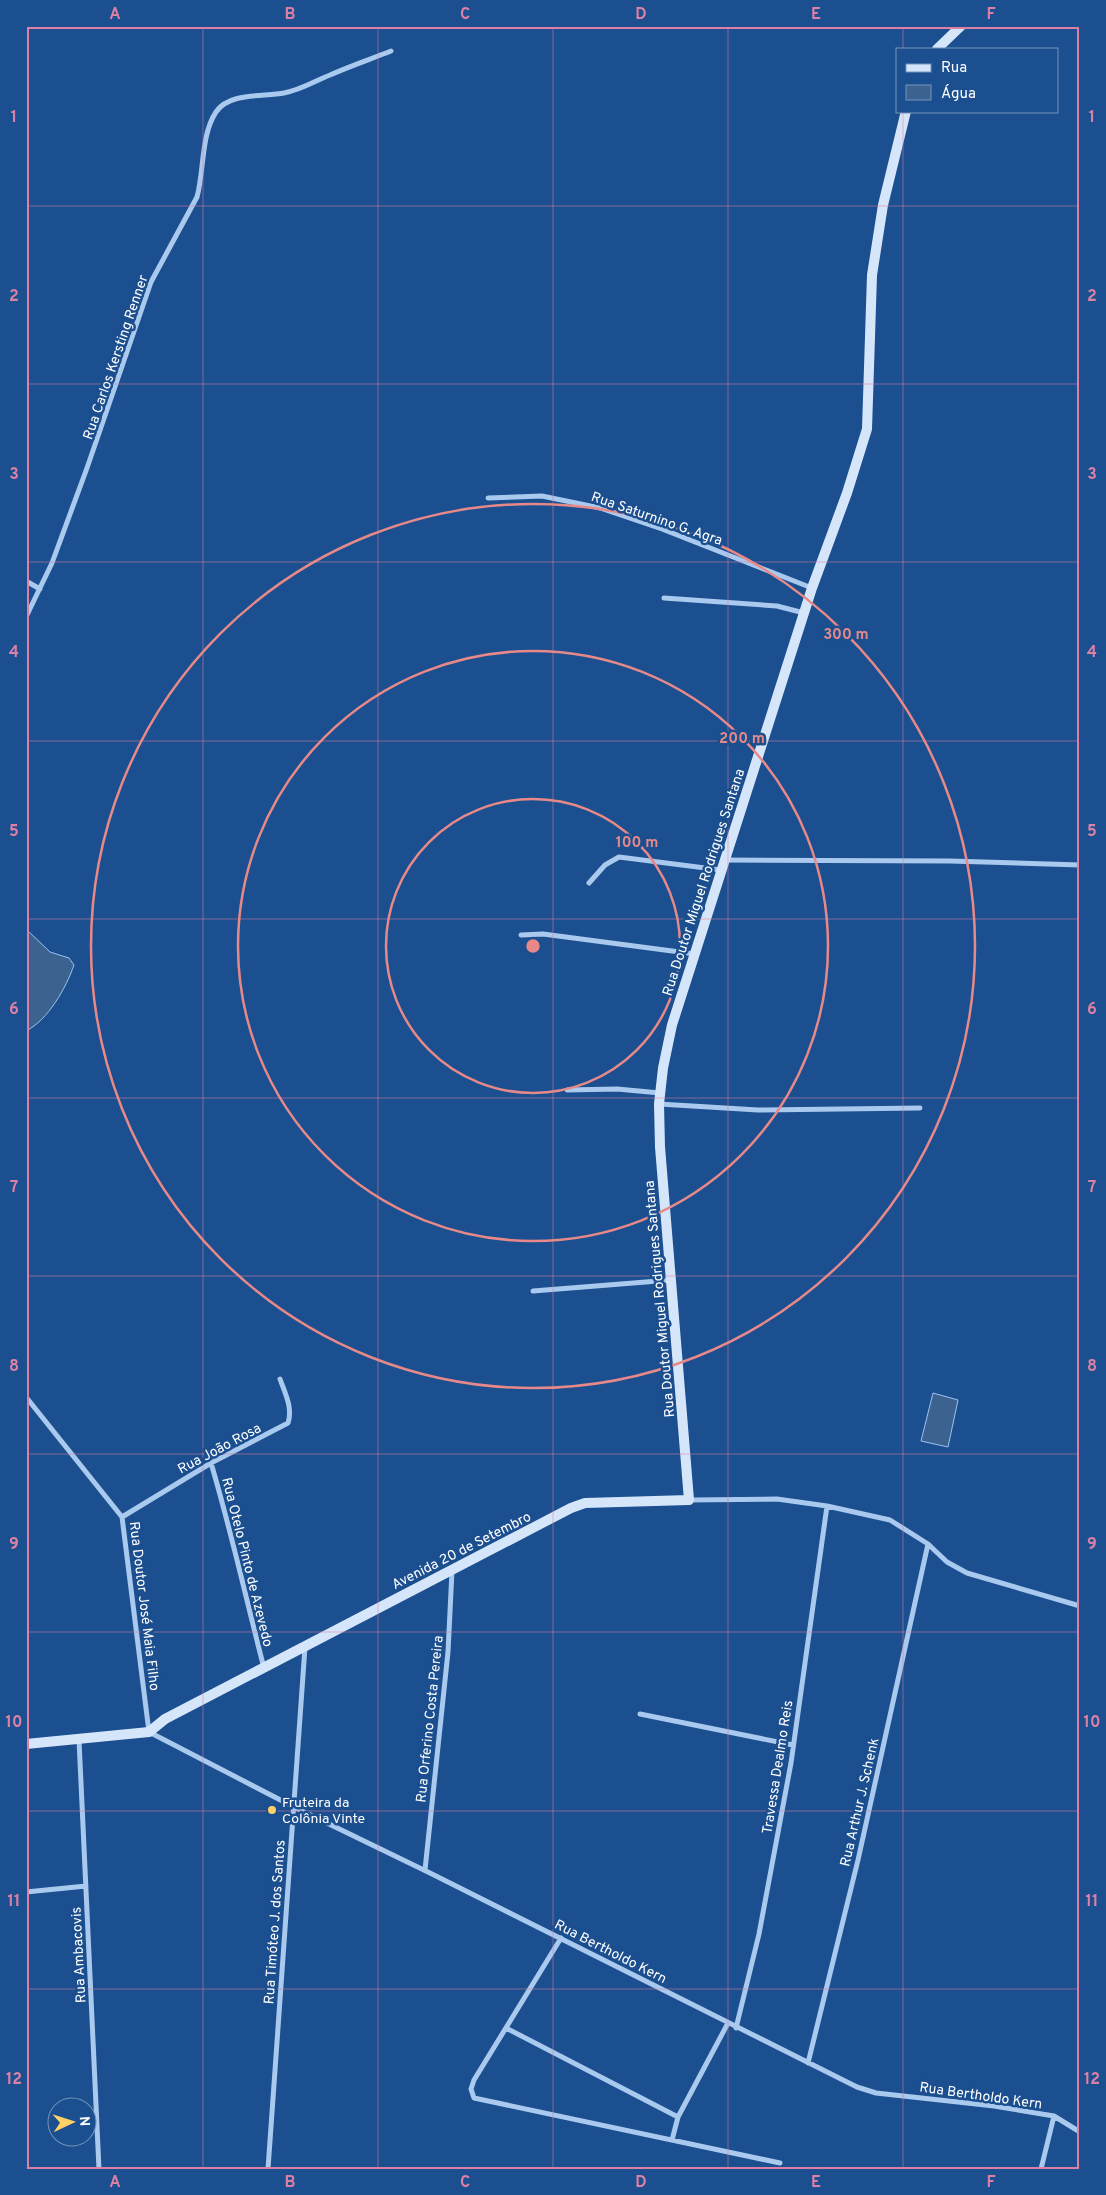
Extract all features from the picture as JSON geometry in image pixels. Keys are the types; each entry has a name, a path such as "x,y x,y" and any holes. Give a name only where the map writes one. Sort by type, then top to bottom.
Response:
{"street":[{"path":"939,48 961,26"},
{"name":"Rua Carlos Kersting Renner","path":"26,617 40,589 113,396 152,282 197,198 201,183 204,148 214,114 221,105 229,102 259,95 284,93 309,86 391,51"},
{"name":"Rua Doutor Miguel Rodrigues Santana","path":"689,1500 660,1147 660,1093 663,1068 672,1024 722,865 812,588 848,493 867,429 872,275 883,205 906,112"},
{"name":"Rua Saturnino G. Agra","path":"488,498 542,496 600,508 662,529 812,588"},
{"path":"26,581 40,589"},
{"path":"664,598 777,606 805,613"},
{"path":"588,883 605,865 619,857 722,865 950,861 1080,865"},
{"path":"521,935 543,934 695,954"},
{"path":"567,1090 617,1089 660,1093"},
{"path":"660,1104 758,1110 920,1108"},
{"path":"533,1291 671,1280"},
{"name":"Rua João Rosa","path":"122,1516 211,1462 288,1423 291,1416 280,1378"},
{"name":"Rua Doutor José Maia Filho","path":"26,1397 122,1516 150,1732"},
{"name":"Rua Otelo Pinto de Azevedo","path":"211,1462 231,1530 248,1609 264,1668"},
{"name":"Avenida 20 de Setembro","path":"150,1732 166,1719 585,1503 777,1499 827,1506 890,1520 928,1544 947,1562 967,1573 1080,1606"},
{"name":"Travessa Dealmo Reis","path":"736,2028 762,1915 793,1745 827,1506"},
{"name":"Rua Arthur J. Schenk","path":"808,2063 858,1860 928,1544"},
{"name":"Rua Orferino Costa Pereira","path":"425,1870 448,1652 452,1570"},
{"name":"Rua Timóteo J. dos Santos","path":"268,2169 305,1647"},
{"path":"640,1714 793,1745"},
{"path":"26,1744 150,1732"},
{"name":"Rua Bertholdo Kern","path":"150,1732 294,1807 425,1870 736,2028 857,2087 876,2093 994,2106 1054,2116 1080,2132"},
{"name":"Rua Ambacovis","path":"79,1740 99,2169"},
{"path":"26,1892 86,1886"},
{"path":"560,1938 474,2080 471,2089 474,2098 780,2163"},
{"path":"672,2140 678,2117 728,2023"},
{"path":"506,2028 678,2117"},
{"path":"1041,2169 1054,2116"}],"water":[{"path":"26,929 50,952 69,958 74,965 66,983 49,1011 26,1031"},
{"path":"933,1393 958,1400 948,1447 921,1441"}],"place":[{"name":"Fruteira da Colônia Vinte","path":"272,1810"}]}
